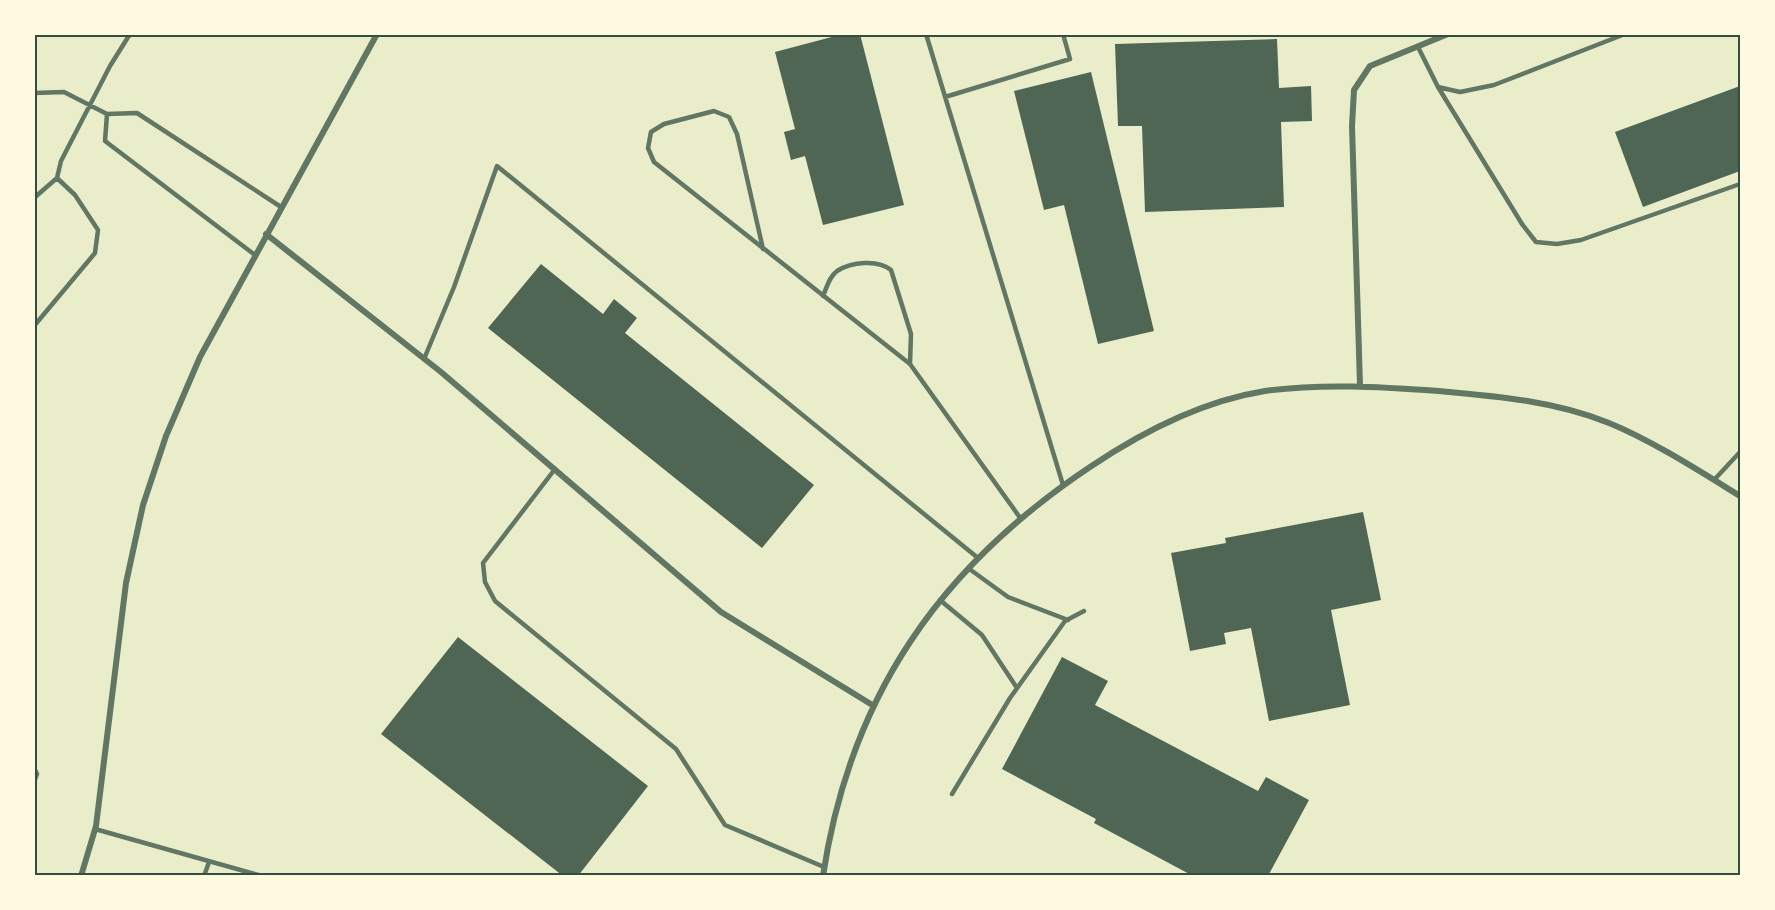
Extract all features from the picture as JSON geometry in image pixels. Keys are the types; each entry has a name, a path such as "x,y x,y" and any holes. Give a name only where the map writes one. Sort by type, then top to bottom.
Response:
{"street":[{"path":"81,876 95,829 126,583 143,505 166,436 200,357 377,34"},
{"path":"1360,385 1352,126 1354,90 1370,66 1448,34"},
{"path":"266,234 424,359 720,612 874,706"},
{"path":"823,876 832,818 849,762 874,706 914,634 940,600 978,558 1063,485 1126,443 1200,408 1264,391 1360,385 1530,401 1609,423 1740,496"}],"lane":[{"path":"34,198 57,178 61,161 130,34"},
{"path":"926,34 1063,485"},
{"path":"945,97 1070,59 1064,34"},
{"path":"1438,87 1460,92 1494,85 1625,34"},
{"path":"1418,47 1438,87 1521,224 1536,243 1557,244 1581,240 1740,184"},
{"path":"34,93 64,92 107,114 137,113 281,207"},
{"path":"763,249 736,134 729,117 714,111 664,124 651,132 648,148 654,162 763,249 910,364 1021,519"},
{"path":"107,114 105,141 255,255"},
{"path":"424,359 454,287 497,166 978,558"},
{"path":"34,326 95,253 98,230 75,195 57,178"},
{"path":"823,296 829,279 838,270 872,262 883,263 891,270 911,334 910,364"},
{"path":"1714,480 1740,452"},
{"path":"555,469 483,563 485,582 495,601 676,749 725,825 824,867"},
{"path":"968,568 1008,597 1068,620"},
{"path":"940,600 982,635 1017,688"},
{"path":"952,794 1017,688 1068,620 1084,610"},
{"path":"34,768 37,774 34,782"},
{"path":"95,829 262,876"},
{"path":"204,876 209,862"}],"building":[{"path":"843,34 860,34 904,205 823,225 805,156 791,160 784,132 795,129 775,52"},
{"path":"1277,39 1279,88 1311,86 1312,121 1281,122 1284,207 1145,212 1142,126 1118,126 1115,44"},
{"path":"1091,72 1154,331 1098,344 1064,205 1044,210 1014,91"},
{"path":"1740,86 1740,171 1643,207 1615,132"},
{"path":"541,264 603,314 614,299 637,318 625,333 814,485 762,548 488,328"},
{"path":"1363,512 1381,600 1331,610 1350,705 1269,721 1251,628 1224,633 1226,644 1190,651 1171,553 1226,543 1225,538"},
{"path":"458,637 648,786 578,876 563,876 381,734"},
{"path":"1062,657 1108,681 1095,705 1258,791 1266,777 1309,800 1268,876 1193,876 1094,823 1096,819 1002,769"}]}
